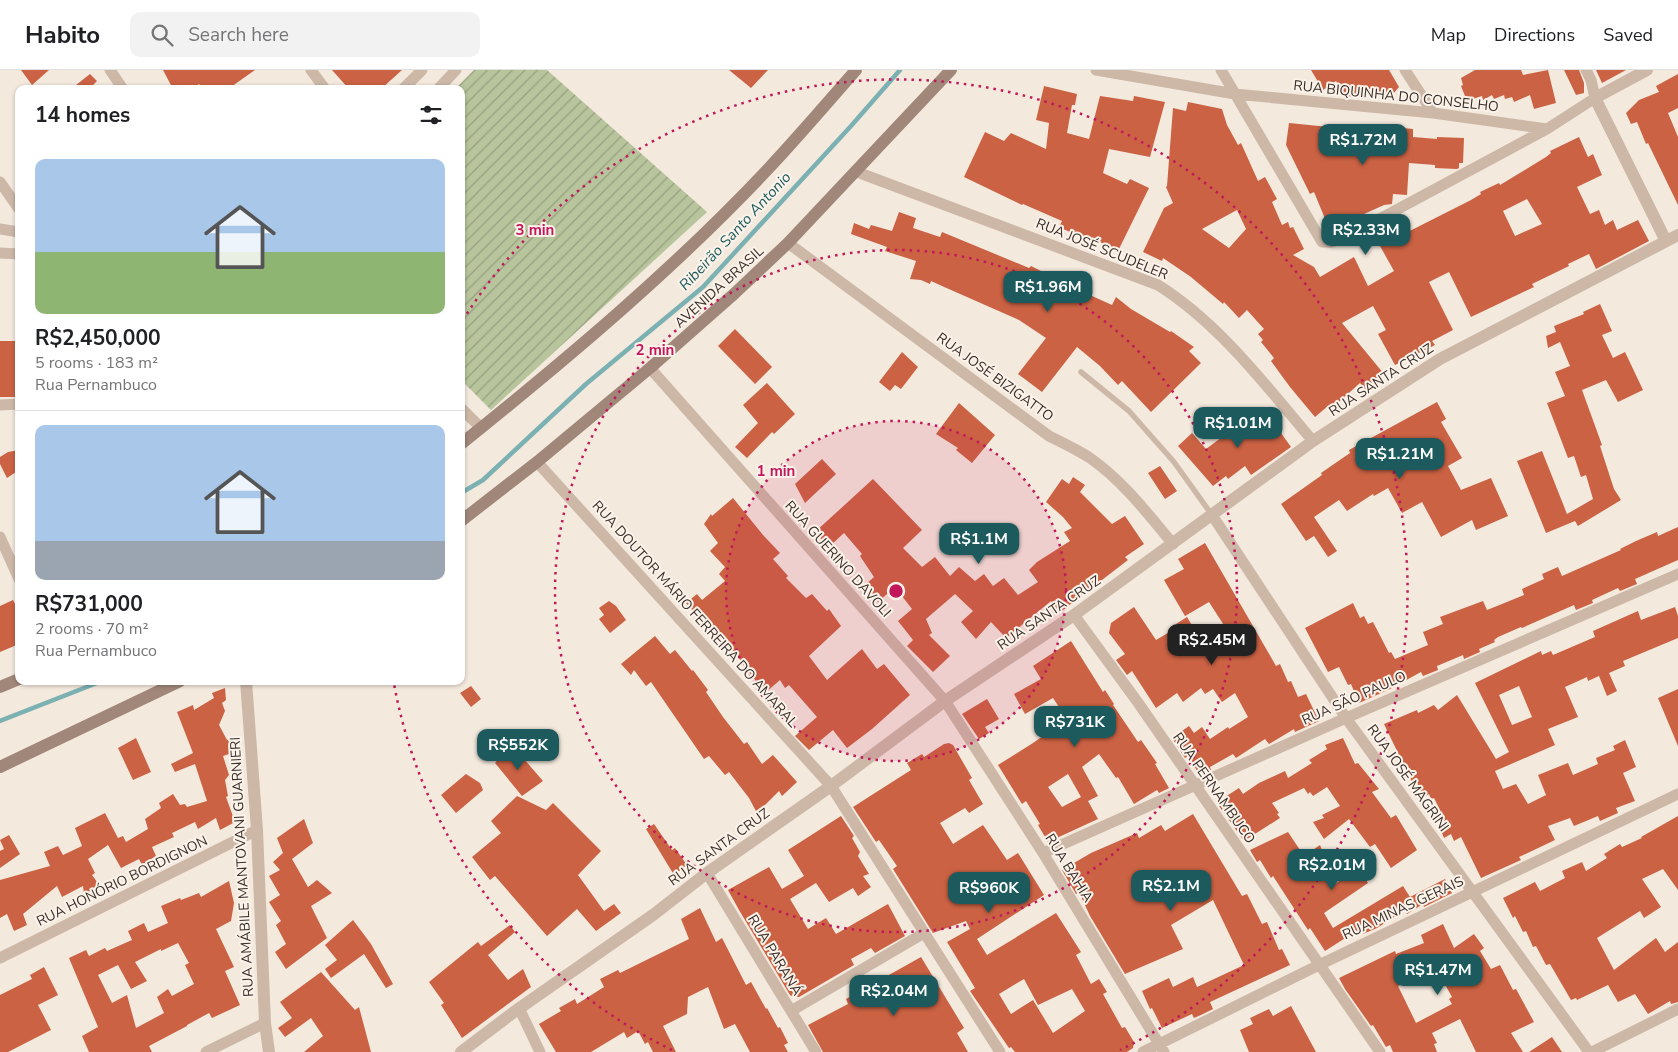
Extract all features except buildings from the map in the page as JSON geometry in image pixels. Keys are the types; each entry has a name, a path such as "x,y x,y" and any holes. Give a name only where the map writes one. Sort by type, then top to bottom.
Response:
{"main road":[{"path":"465,441 570,355 666,270 768,169 856,70"},
{"name":"AVENIDA BRASIL","path":"465,518 537,462 650,368 788,243 952,70"},
{"path":"0,687 15,681"},
{"path":"0,768 172,685"}],"street":[{"path":"110,70 121,85"},
{"path":"311,70 322,85"},
{"path":"407,85 422,70"},
{"path":"442,85 456,70"},
{"name":"RUA BIQUINHA DO CONSELHO","path":"1096,70 1235,94 1433,113 1547,129"},
{"path":"1221,70 1322,242 1331,242 1344,238 1547,129 1595,98 1647,70"},
{"path":"1405,70 1433,113"},
{"path":"1586,70 1591,80 1595,98 1672,238"},
{"name":"RUA JOSÉ SCUDELER","path":"857,172 1158,285 1179,298 1204,319 1238,353 1313,441"},
{"path":"0,182 15,203"},
{"path":"0,230 15,232"},
{"name":"RUA SANTA CRUZ","path":"461,1052 518,1008 653,914 945,701 1074,615 1313,441 1440,359 1672,238"},
{"name":"RUA JOSÉ BIZIGATTO","path":"788,243 1050,436 1090,458 1114,477 1133,496 1173,544"},
{"path":"0,253 15,254"},
{"name":"RUA GUERINO DAVOLI","path":"650,368 945,701"},
{"path":"0,405 15,404"},
{"path":"465,412 482,428"},
{"name":"RUA DOUTOR MÁRIO FERREIRA DO AMARAL","path":"537,462 831,786 1000,1052"},
{"name":"RUA JOSÉ MAGRINI","path":"1212,515 1346,718 1590,1052"},
{"path":"0,538 15,570"},
{"path":"0,565 13,566"},
{"name":"RUA SÃO PAULO","path":"1043,853 1346,718 1678,574"},
{"name":"RUA PERNAMBUCO","path":"1074,615 1139,704 1380,1052"},
{"name":"RUA AMÁBILE MANTOVANI GUARNIERI","path":"246,685 257,830 265,1023 270,1052"},
{"name":"RUA BAHIA","path":"945,701 1043,853 1162,1048"},
{"name":"RUA MINAS GERAIS","path":"1143,1052 1162,1048 1319,965 1678,794"},
{"name":"RUA HONÓRIO BORDIGNON","path":"0,958 257,830"},
{"name":"RUA PARANÁ","path":"707,873 816,1052"},
{"path":"791,1010 924,933"},
{"path":"518,1008 540,1052"},
{"path":"1590,1052 1678,1009"},
{"path":"206,1052 265,1023"}],"lane":[{"path":"1082,372 1129,411 1174,462 1212,515"}],"green space":[{"path":"474,70 547,70 707,212 491,410 465,384 465,85 459,85"}],"waterway":[{"name":"Ribeirão Santo Antonio","path":"465,491 483,480 586,384 703,287 900,70"},
{"name":"Ribeirão Santo Antonio","path":"0,721 92,685"}]}
